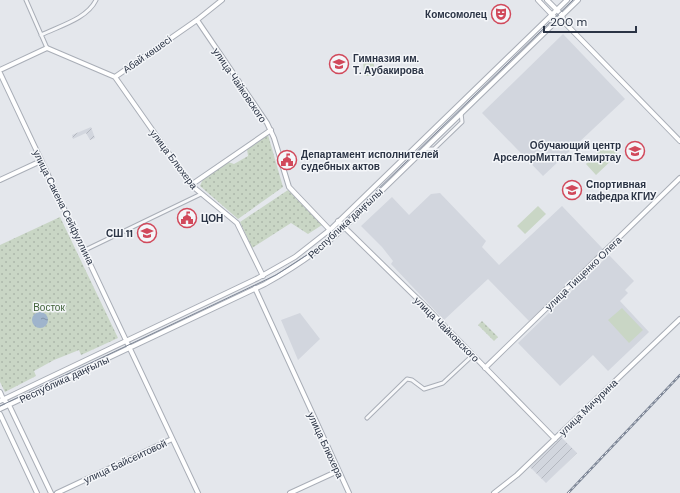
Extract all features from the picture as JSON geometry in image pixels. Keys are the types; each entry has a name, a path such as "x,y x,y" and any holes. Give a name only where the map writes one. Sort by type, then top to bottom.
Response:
{"street":[{"path":"0,70 47,48 26,0"},
{"path":"41,34 77,18 90,9 96,0"},
{"name":"Абай көшесі","path":"47,48 115,77 222,0"},
{"path":"538,0 557,20 564,22"},
{"path":"547,0 562,15 564,22 680,141"},
{"name":"Республика даңғылы","path":"2,400 127,342 263,276 295,257 330,230 567,0"},
{"name":"Республика даңғылы","path":"0,409 255,288 298,266 318,251 344,227 578,0"},
{"name":"улица Чайковского","path":"196,20 271,130 289,187 330,230"},
{"name":"улица Сакена Сейфуллина","path":"0,73 85,250 129,348"},
{"name":"улица Блюхера","path":"115,77 191,185 237,223 263,276"},
{"path":"424,149 434,150 462,122 461,112"},
{"path":"191,185 271,130"},
{"path":"0,180 41,160"},
{"name":"улица Тищенко Олега","path":"485,368 680,178"},
{"path":"85,250 201,194"},
{"name":"улица Чайковского","path":"338,222 473,355 555,439"},
{"name":"улица Блюхера","path":"255,288 349,493"},
{"name":"улица Мичурина","path":"494,493 555,439 680,319"},
{"path":"129,348 198,493"},
{"path":"367,418 407,379 412,380 424,389 443,383 473,355"},
{"path":"0,392 2,400 9,405 51,493"},
{"path":"0,414 37,493"},
{"name":"улица Байсеитовой","path":"57,493 172,438"},
{"path":"290,493 338,471"}],"shaded area":[{"path":"563,34 625,99 543,176 482,113"},
{"path":"91,127 95,138 90,140 86,133 73,139 72,135"},
{"path":"440,193 486,241 482,247 499,265 562,206 603,249 529,321 488,279 444,320 391,264 393,261 382,247 361,226 392,197 409,215 431,194"},
{"path":"609,255 634,281 625,290 628,293 620,301 649,332 608,371 593,355 560,386 518,343"},
{"path":"300,313 320,339 298,360 281,320"},
{"path":"561,437 577,453 546,483 530,467"}],"green space":[{"path":"363,56 373,56 375,75 364,76"},
{"path":"268,135 283,187 238,219 200,186 203,179 228,162 234,164 248,156 247,149"},
{"path":"607,143 618,154 596,175 586,164"},
{"path":"288,190 322,225 308,234 291,223 252,248 240,222"},
{"path":"538,206 546,214 525,234 517,226"},
{"name":"Восток","path":"60,217 118,338 81,355 79,350 54,360 34,371 36,376 5,392 0,382 0,245"},
{"path":"622,308 643,330 629,343 608,320"},
{"path":"482,321 498,337 494,341 478,325"}],"water":[{"path":"40,312 46,314 48,320 46,326 40,328 34,326 32,320 34,314"}],"tram line":[{"path":"0,406 276,275 313,251 573,0"}],"railway":[{"path":"568,493 680,375"}],"place":[{"name":"Комсомолец","path":"501,14"},
{"name":"Гимназия им. Т. Аубакирова","path":"339,64"},
{"name":"Обучающий центр АрселорМиттал Темиртау","path":"635,151"},
{"name":"Департамент исполнителей судебных актов","path":"287,160"},
{"name":"Спортивная кафедра КГИУ","path":"572,190"},
{"name":"ЦОН","path":"187,218"},
{"name":"СШ 11","path":"147,233"}]}
